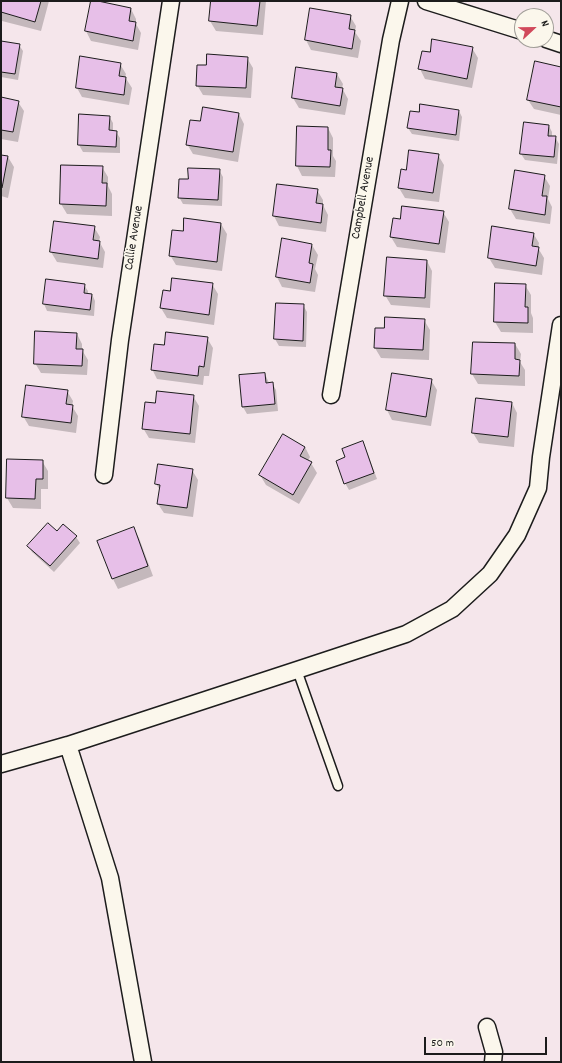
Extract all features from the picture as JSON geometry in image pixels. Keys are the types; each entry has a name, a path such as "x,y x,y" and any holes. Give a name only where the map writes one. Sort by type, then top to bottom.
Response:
{"street":[{"name":"Callie Avenue","path":"104,475 121,332 171,1"},
{"name":"Campbell Avenue","path":"330,395 391,40 400,1"},
{"path":"426,1 514,28"},
{"path":"1,764 68,745 406,634 452,609 490,574 517,535 538,488 541,457 561,325"},
{"path":"68,745 110,878 143,1062"},
{"path":"487,1027 494,1052 493,1062"}],"lane":[{"path":"298,670 338,786"}],"building":[{"path":"1,1 41,1 35,22 1,12"},
{"path":"91,1 98,1 131,8 129,21 136,22 133,41 85,31"},
{"path":"211,1 260,1 257,26 209,21"},
{"path":"310,8 351,15 349,29 355,30 352,49 305,40"},
{"path":"432,39 473,47 467,79 418,69 422,51 430,52"},
{"path":"1,41 20,44 15,74 1,72"},
{"path":"207,54 248,57 246,88 196,86 197,65 206,65"},
{"path":"80,56 121,63 119,76 126,77 124,95 76,88"},
{"path":"535,61 561,67 561,107 527,100"},
{"path":"296,67 337,73 335,87 343,88 340,106 292,98"},
{"path":"1,97 19,101 13,132 1,130"},
{"path":"420,104 459,110 456,135 407,128 410,111 419,112"},
{"path":"203,107 239,113 233,152 186,145 190,120 200,121"},
{"path":"79,114 110,116 109,130 117,131 116,147 78,145"},
{"path":"524,122 549,125 548,136 556,136 554,157 520,154"},
{"path":"297,126 328,127 328,150 331,150 330,167 296,166"},
{"path":"409,150 439,154 433,193 398,188 401,169 406,170"},
{"path":"1,155 8,156 2,188 1,188"},
{"path":"61,165 103,166 102,183 107,183 106,206 60,204"},
{"path":"188,168 220,169 218,200 178,198 179,179 188,179"},
{"path":"515,170 545,175 542,196 547,196 545,215 509,209"},
{"path":"277,184 318,189 316,203 323,204 321,223 273,216"},
{"path":"402,206 444,211 439,244 390,237 393,218 400,219"},
{"path":"184,218 221,223 217,262 169,256 172,230 183,231"},
{"path":"54,221 95,226 93,240 100,241 98,259 50,252"},
{"path":"492,226 534,233 532,246 539,247 536,266 488,258"},
{"path":"282,238 312,244 309,263 313,264 310,283 276,277"},
{"path":"387,257 427,260 425,298 384,296"},
{"path":"172,278 213,283 209,315 160,308 163,290 170,291"},
{"path":"46,279 85,284 84,293 92,294 90,310 43,304"},
{"path":"495,283 526,284 525,307 528,307 528,323 494,322"},
{"path":"276,303 304,304 303,341 274,339"},
{"path":"385,317 425,319 423,350 374,348 375,328 384,328"},
{"path":"35,331 77,333 76,349 83,349 82,366 34,364"},
{"path":"166,332 208,337 204,367 199,366 198,376 151,370 154,344 164,345"},
{"path":"473,342 515,343 515,359 520,360 519,376 471,374"},
{"path":"265,373 266,383 273,382 275,404 242,407 239,375"},
{"path":"392,373 432,379 426,417 386,410"},
{"path":"26,385 68,390 66,404 73,405 71,423 22,417"},
{"path":"157,391 194,395 190,434 142,429 145,402 155,403"},
{"path":"476,398 512,402 508,437 472,433"},
{"path":"283,434 305,447 300,456 312,462 293,495 259,475"},
{"path":"363,441 374,473 344,484 336,461 345,457 342,449"},
{"path":"7,459 43,460 43,479 36,479 35,499 6,498"},
{"path":"158,464 193,469 187,508 157,504 160,485 155,484"},
{"path":"48,523 57,531 63,524 77,536 50,566 27,546"},
{"path":"134,527 148,566 112,579 97,541"}]}
